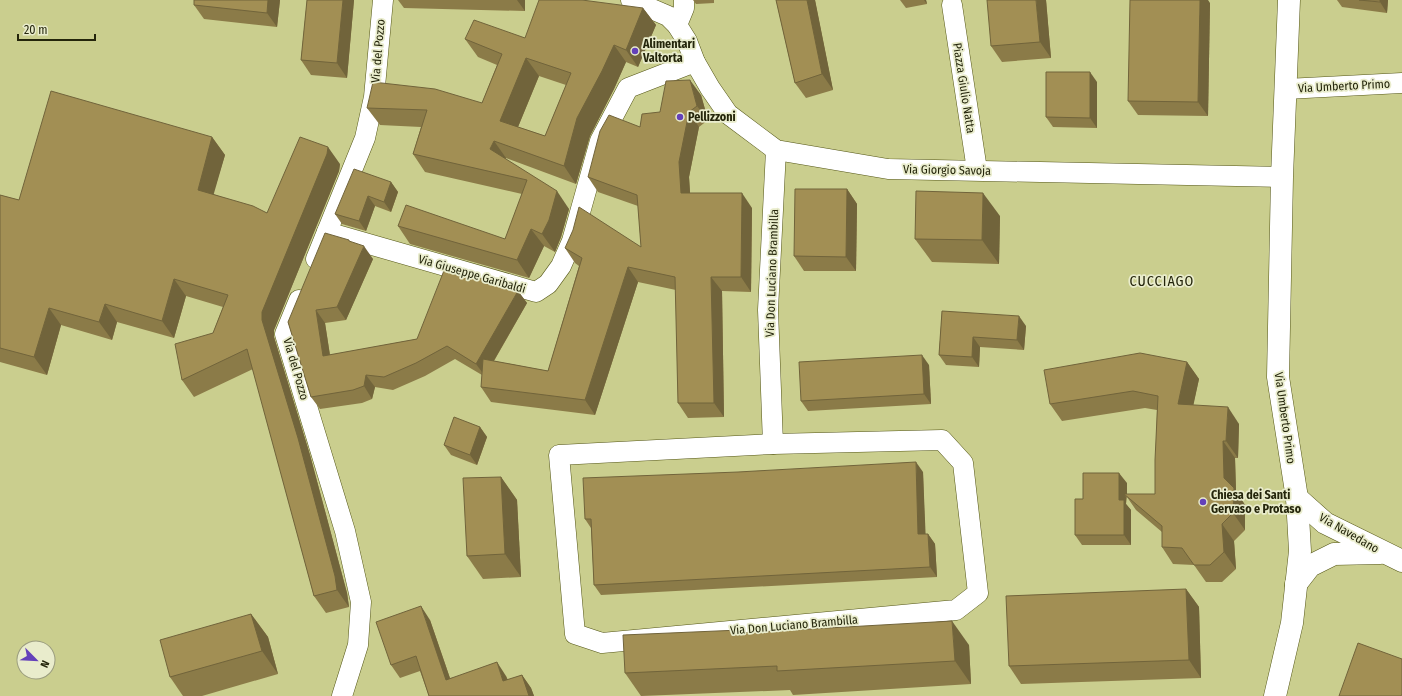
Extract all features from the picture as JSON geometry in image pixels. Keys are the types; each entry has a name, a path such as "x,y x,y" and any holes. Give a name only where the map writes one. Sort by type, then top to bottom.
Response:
{"main road":[{"name":"Via Umberto Primo","path":"1275,696 1292,623 1300,551 1297,498 1278,377 1282,177 1289,0"},
{"name":"Via Navedano","path":"1297,498 1325,523 1393,557"},
{"name":"Via Navedano","path":"1296,584 1310,566 1334,554 1393,557"}],"street":[{"name":"Via del Pozzo","path":"342,696 358,645 361,602 345,531 285,334 365,138 374,97 383,0"},
{"path":"631,0 668,16 677,25 684,8 684,0"},
{"name":"Piazza Giulio Natta","path":"952,5 977,170"},
{"name":"Via Giorgio Savoja","path":"677,25 687,41 695,62 710,88 728,114 776,150 888,169 1282,177"},
{"name":"Via Giuseppe Garibaldi","path":"327,232 536,292 548,284 564,260 574,233 600,141 628,88 695,62"},
{"name":"Via Umberto Primo","path":"1286,89 1402,83"},
{"name":"Via Don Luciano Brambilla","path":"774,444 768,310 776,150"},
{"name":"Via Don Luciano Brambilla","path":"942,440 963,463 978,593 956,610 602,643 575,634 559,455 774,444 942,440"}],"building":[{"path":"194,0 268,0 267,13 194,5"},
{"path":"307,0 343,0 337,63 301,60"},
{"path":"539,0 582,0 643,8 626,50 614,45 577,118 564,166 494,141 490,149 557,191 549,220 542,234 531,229 517,260 398,226 406,205 505,239 527,180 413,154 427,110 367,108 373,82 435,89 482,103 502,54 465,39 474,20 525,38","holes":["526,58 571,73 545,136 500,121"]},
{"path":"776,0 807,0 822,74 795,83"},
{"path":"987,0 1036,0 1040,42 991,46"},
{"path":"1130,0 1200,0 1198,102 1128,101"},
{"path":"1359,0 1380,0 1380,2"},
{"path":"1046,72 1090,72 1090,118 1046,117"},
{"path":"690,80 697,106 689,112 679,162 681,193 742,193 741,277 711,277 714,403 678,403 675,277 628,267 585,400 481,387 483,359 548,371 582,258 565,248 573,230 579,207 641,247 637,195 588,177 600,131 609,115 640,127 642,114 660,112 666,81"},
{"path":"51,91 212,137 198,190 253,206 267,213 300,137 328,147 327,154 262,312 262,320 298,438 335,576 337,590 314,596 247,349 182,380 175,344 213,333 228,295 174,279 162,321 105,304 99,322 49,308 34,357 0,348 0,195 19,200"},
{"path":"354,169 391,182 384,202 368,196 359,221 335,214"},
{"path":"795,189 847,189 846,257 794,256"},
{"path":"916,191 983,193 982,240 915,239"},
{"path":"325,233 364,246 337,307 316,310 323,356 417,339 445,268 512,287 518,291 476,364 447,346 416,363 384,377 366,375 364,386 353,390 311,397 288,322"},
{"path":"942,311 1019,316 1017,340 973,337 972,357 939,355"},
{"path":"1140,353 1187,362 1178,404 1228,407 1226,441 1223,441 1224,478 1234,488 1233,513 1222,524 1224,552 1210,565 1194,565 1182,548 1162,547 1162,526 1124,494 1155,494 1158,396 1133,391 1050,404 1044,370"},
{"path":"922,355 924,394 801,401 799,362"},
{"path":"454,417 480,427 470,455 444,445"},
{"path":"916,462 918,534 928,534 930,567 594,585 591,519 585,519 583,478 738,472"},
{"path":"1083,473 1119,473 1119,500 1124,500 1124,535 1075,535 1075,499 1083,499"},
{"path":"501,477 505,554 467,556 463,478"},
{"path":"1186,589 1189,660 1009,666 1006,596"},
{"path":"421,606 446,680 497,662 503,681 522,675 529,696 429,696 416,656 391,665 376,622"},
{"path":"251,614 262,651 170,677 160,640"},
{"path":"952,621 955,661 777,671 777,666 625,673 623,635 740,630 740,633"},
{"path":"1358,643 1402,659 1401,696 1339,696"}],"place":[{"name":"Alimentari Valtorta","path":"635,51"},
{"name":"Pellizzoni","path":"680,117"},
{"name":"Chiesa dei Santi Gervaso e Protaso","path":"1203,502"}],"district":[{"name":"CUCCIAGO","path":"1162,281"}]}
